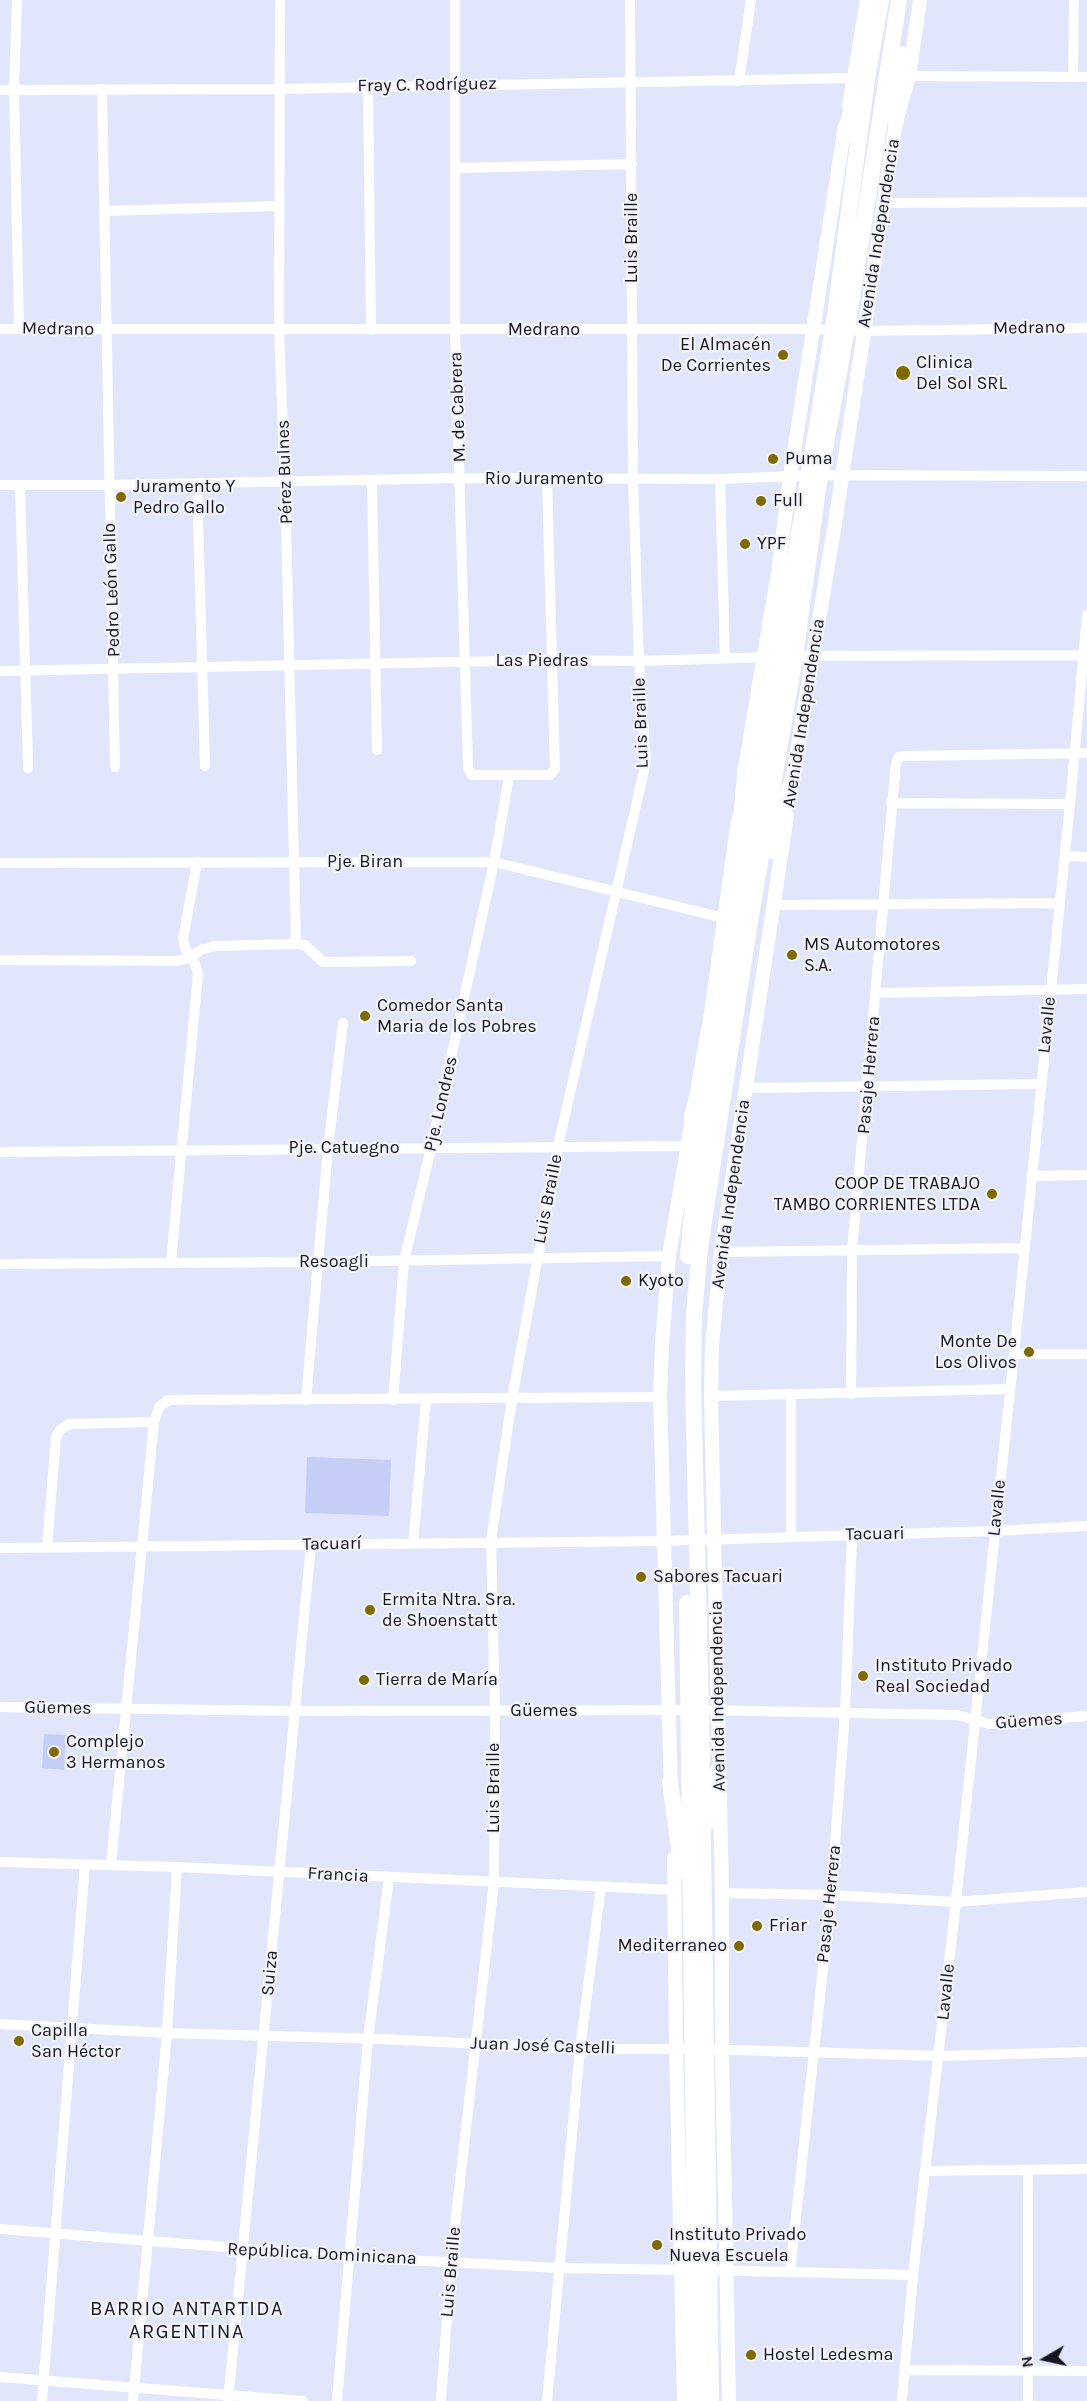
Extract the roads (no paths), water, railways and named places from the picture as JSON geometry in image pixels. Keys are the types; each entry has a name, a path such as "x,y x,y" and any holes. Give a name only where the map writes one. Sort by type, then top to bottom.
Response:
{"highway":[{"path":"896,122 901,52 899,0"},
{"name":"Avenida Independencia","path":"698,2049 703,1904 691,1539 683,1389 687,1268 695,1184 779,656 814,476 848,330 899,0"},
{"path":"844,136 880,7"},
{"name":"Avenida Independencia","path":"848,330 880,7"},
{"path":"736,922 746,765"},
{"path":"736,922 793,778"},
{"name":"Avenida Independencia","path":"691,1539 694,1315 736,922"},
{"path":"692,1117 707,1059 723,1013"},
{"name":"Avenida Independencia","path":"695,1710 690,1934 698,2049 703,2270 711,2401"},
{"path":"703,1904 706,1839 719,1768"},
{"path":"670,1782 690,1934"},
{"name":"Avenida Independencia","path":"695,2401 703,2270"}],"main road":[{"name":"Avenida Independencia","path":"746,765 779,656 778,573 790,477 867,0"},
{"name":"Avenida Independencia","path":"698,2049 722,1893 711,1396 713,1334 721,1252 842,475 848,330 885,203 896,122 909,76 920,0"},
{"name":"Avenida Independencia","path":"684,2401 703,2270 698,2049 676,1890 670,1782 660,1397 669,1257 711,1013 736,922"},
{"name":"Avenida Independencia","path":"703,2270 729,2401"}],"street":[{"path":"18,0 14,90 19,328"},
{"name":"Pérez Bulnes","path":"280,0 279,329 296,944"},
{"name":"M. de Cabrera","path":"455,0 455,330 468,768 472,775 509,776"},
{"name":"Luis Braille","path":"441,2401 452,2261 494,1882 495,1711 491,1541 512,1399 558,1146 646,762 639,662 633,479 630,0"},
{"path":"739,81 751,0"},
{"path":"1072,77 1074,0"},
{"path":"909,76 1087,77"},
{"name":"Fray C. Rodríguez","path":"0,90 280,89 854,78"},
{"path":"368,86 371,330"},
{"name":"Pedro León Gallo","path":"102,89 115,767"},
{"path":"456,168 632,164"},
{"path":"885,203 1087,202"},
{"path":"104,211 279,206"},
{"name":"Medrano","path":"0,329 1087,328"},
{"name":"Rio Juramento","path":"0,485 460,478 720,479 842,475 1087,476"},
{"path":"509,776 550,775 555,769 548,479"},
{"path":"720,479 725,659"},
{"path":"372,480 377,750"},
{"path":"198,483 205,766"},
{"path":"20,484 28,768"},
{"name":"Lavalle","path":"902,2401 913,2276 956,1902 1014,1354 1087,621"},
{"name":"Las Piedras","path":"0,671 554,660 639,662 779,656 1083,655"},
{"path":"1074,754 1087,753"},
{"name":"Pasaje Herrera","path":"851,1394 852,1250 896,763 899,757 1074,754"},
{"name":"Pje. Londres","path":"393,1400 404,1261 494,862 509,776"},
{"path":"891,802 1070,804"},
{"path":"1065,856 1087,857"},
{"path":"171,1262 198,974 183,939 197,862"},
{"name":"Pje. Biran","path":"0,863 494,862 736,922"},
{"path":"775,905 1060,903"},
{"path":"0,960 176,960 190,958 201,950 214,946 296,944 305,945 323,962 411,961"},
{"path":"876,993 1087,989"},
{"path":"306,1400 328,1148 343,1023"},
{"path":"746,1088 1041,1084"},
{"name":"Pje. Catuegno","path":"0,1152 687,1146"},
{"path":"1031,1176 1087,1175"},
{"path":"721,1252 1024,1248"},
{"name":"Resoagli","path":"0,1264 669,1257"},
{"path":"1014,1354 1087,1354"},
{"path":"711,1396 1010,1389"},
{"path":"791,1394 791,1535"},
{"path":"111,1865 154,1422 159,1407 168,1400 660,1397"},
{"path":"412,1543 426,1400"},
{"path":"47,1547 56,1437 60,1430 69,1424 154,1422"},
{"name":"Tacuari","path":"664,1541 1087,1526"},
{"name":"Pasaje Herrera","path":"790,2272 831,1895 845,1713 852,1535"},
{"name":"Tacuarí","path":"0,1548 491,1541 664,1541"},
{"name":"Suiza","path":"228,2398 310,1545"},
{"name":"Güemes","path":"0,1707 495,1711 695,1710 957,1714 989,1724 1087,1716"},
{"name":"Francia","path":"0,1862 177,1867 676,1890"},
{"path":"42,2401 85,1864"},
{"path":"133,2401 167,2033 177,1867"},
{"path":"337,2401 368,2039 389,1878"},
{"path":"546,2401 580,2049 601,1886"},
{"path":"722,1893 831,1895 956,1902 1087,1892"},
{"name":"Juan José Castelli","path":"0,2024 167,2033 580,2049 813,2051 939,2056 1087,2052"},
{"path":"926,2171 1087,2169"},
{"path":"1028,2171 1028,2401"},
{"name":"República. Dominicana","path":"0,2229 241,2250 559,2268 913,2276"},
{"path":"905,2370 1087,2371"},
{"path":"0,2377 134,2387 228,2398 303,2401"}],"place":[{"name":"El Almacén De Corrientes","path":"783,355"},
{"name":"Clinica Del Sol SRL","path":"903,373"},
{"name":"Puma","path":"773,459"},
{"name":"Juramento Y Pedro Gallo","path":"121,497"},
{"name":"Full","path":"761,501"},
{"name":"YPF","path":"745,544"},
{"name":"MS Automotores S.A.","path":"792,955"},
{"name":"Comedor Santa Maria de los Pobres","path":"365,1016"},
{"name":"COOP DE TRABAJO TAMBO CORRIENTES LTDA","path":"992,1194"},
{"name":"Kyoto","path":"626,1281"},
{"name":"Monte De Los Olivos","path":"1029,1352"},
{"name":"Sabores Tacuari","path":"641,1577"},
{"name":"Ermita Ntra. Sra. de Shoenstatt","path":"370,1610"},
{"name":"Instituto Privado Real Sociedad","path":"863,1676"},
{"name":"Tierra de María","path":"364,1680"},
{"name":"Complejo 3 Hermanos","path":"54,1752"},
{"name":"Friar","path":"757,1926"},
{"name":"Mediterraneo","path":"739,1946"},
{"name":"Capilla San Héctor","path":"19,2041"},
{"name":"Instituto Privado Nueva Escuela","path":"657,2245"},
{"name":"Hostel Ledesma","path":"751,2355"}],"district":[{"name":"BARRIO ANTARTIDA ARGENTINA","path":"187,2320"}]}
